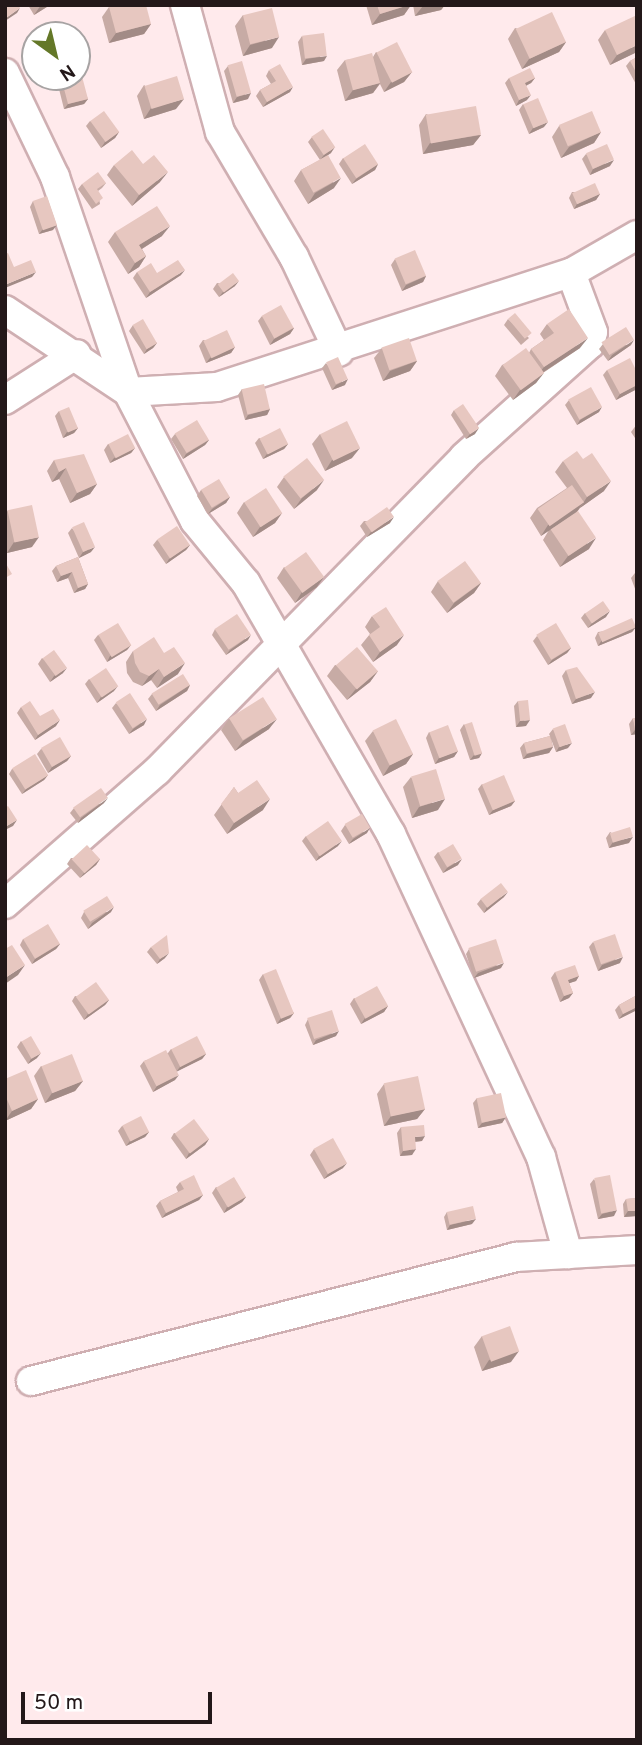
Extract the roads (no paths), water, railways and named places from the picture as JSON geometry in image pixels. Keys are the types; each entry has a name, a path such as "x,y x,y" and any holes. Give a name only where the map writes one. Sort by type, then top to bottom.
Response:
{"street":[{"path":"186,5 220,132 294,257 339,352"},
{"path":"5,73 55,177 128,392 195,521 246,583 391,834 541,1157 568,1254"},
{"path":"5,310 77,354 128,392 217,387 339,352 570,273 637,235"},
{"path":"5,904 157,771 464,457 590,344 593,332 570,273"},
{"path":"5,400 77,354"},
{"path":"31,1381 516,1257 637,1250"}]}
